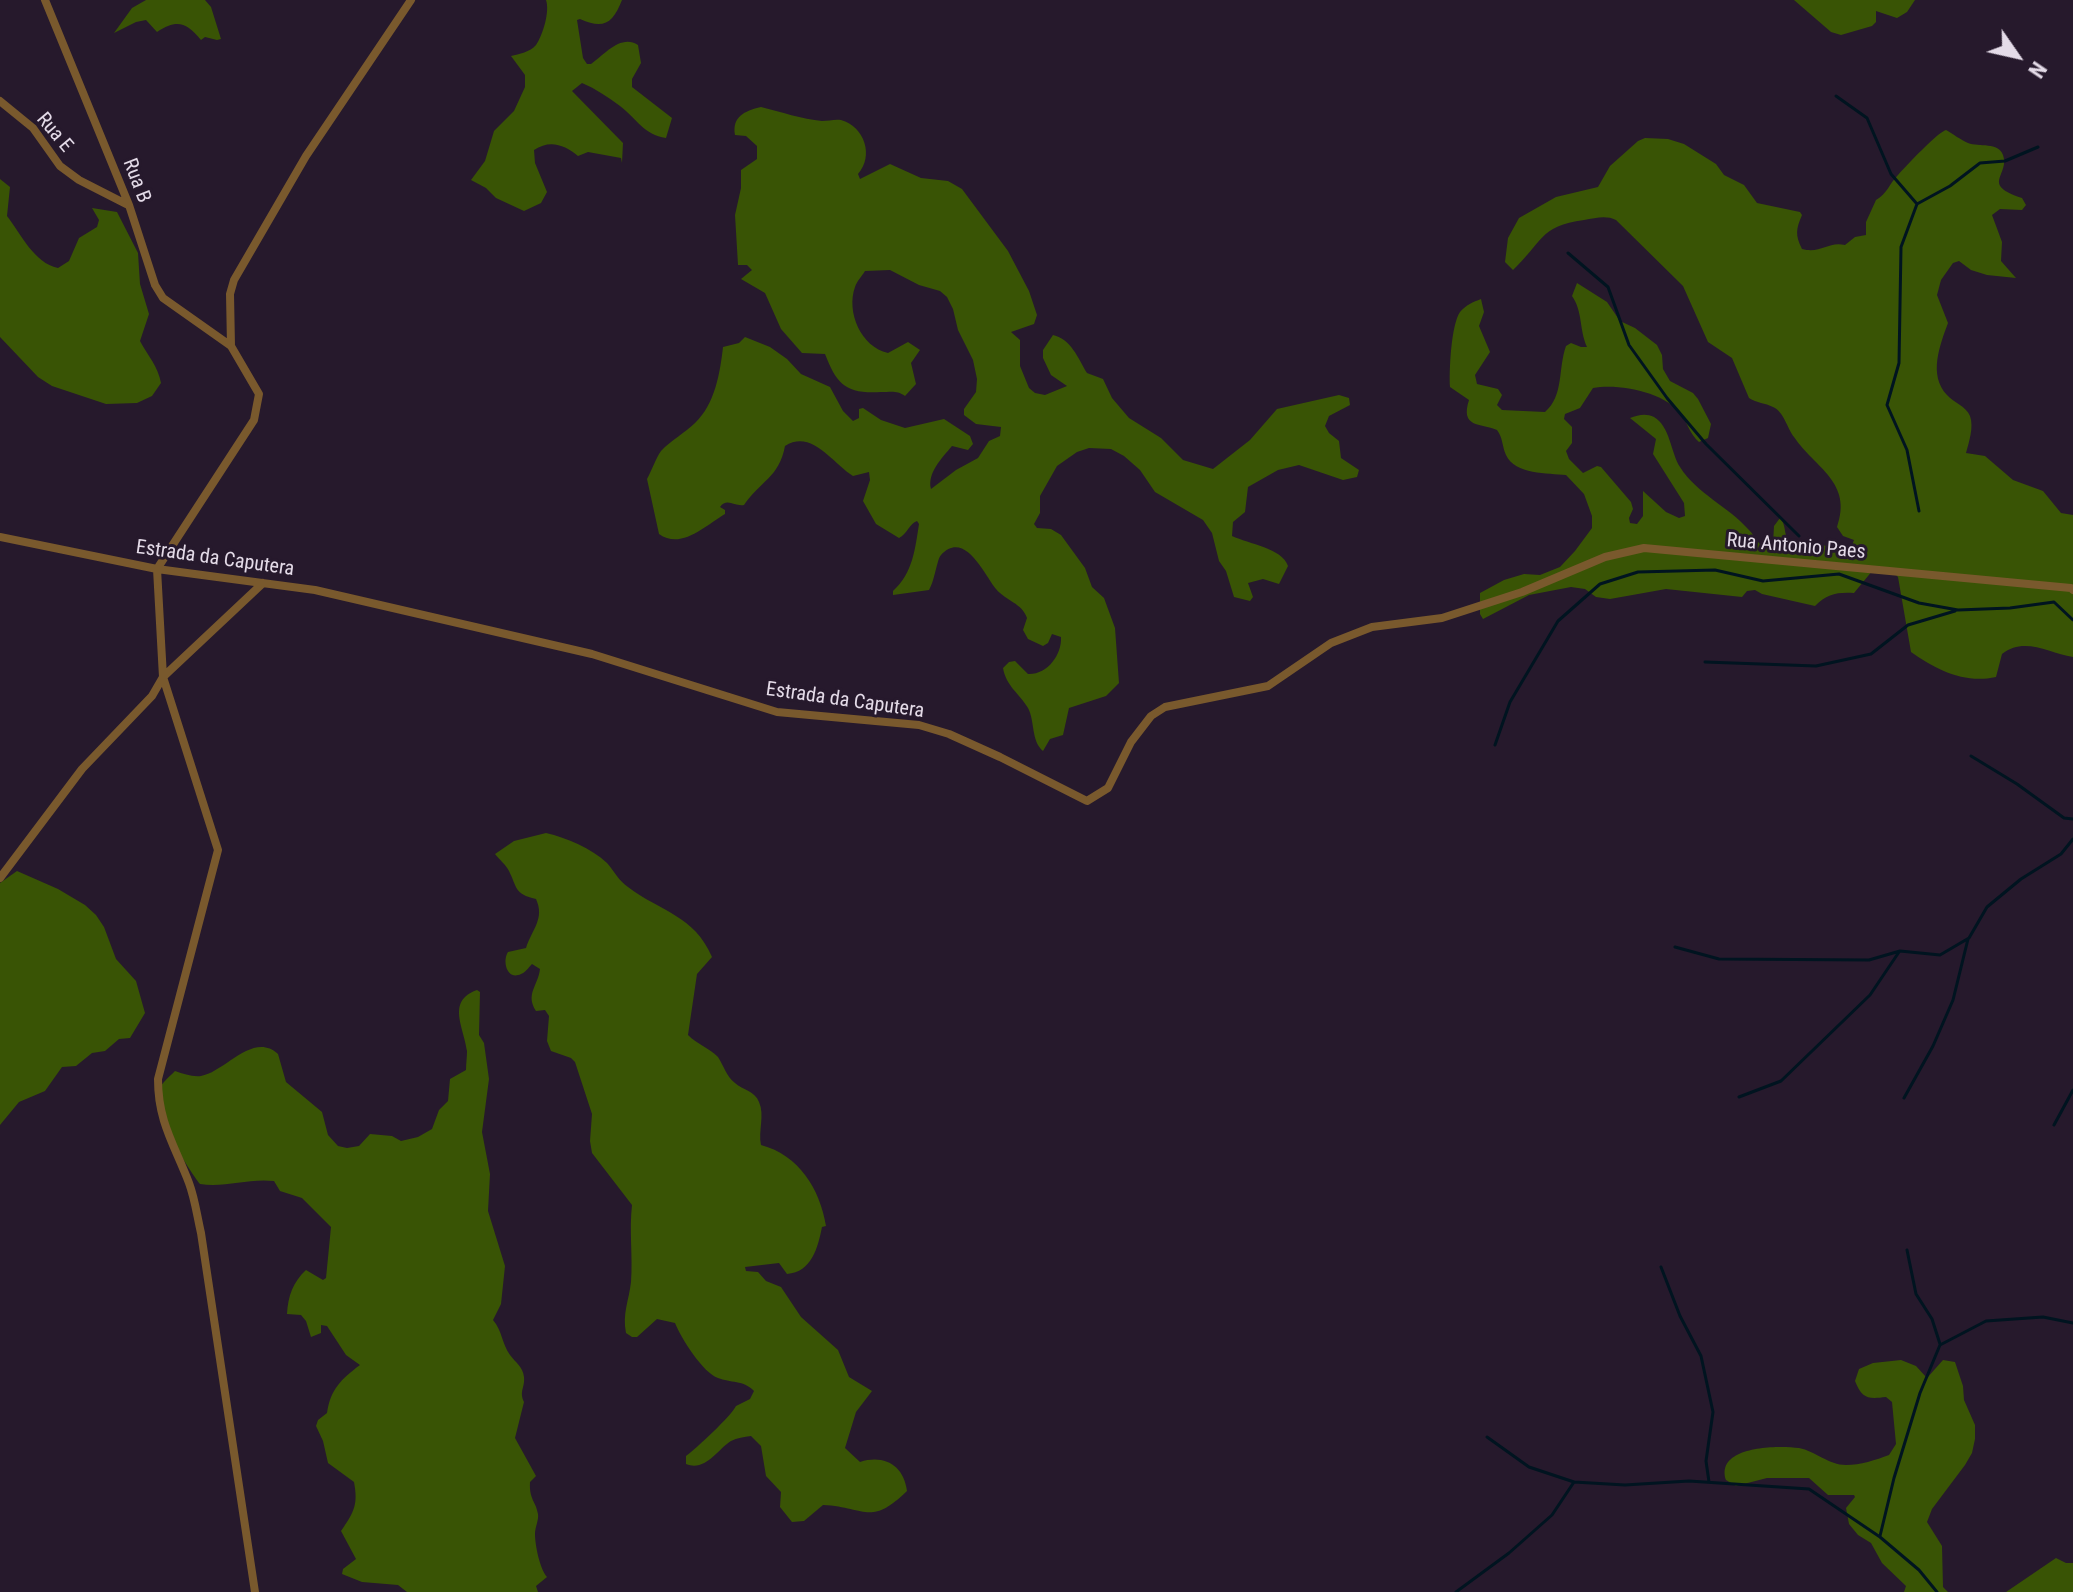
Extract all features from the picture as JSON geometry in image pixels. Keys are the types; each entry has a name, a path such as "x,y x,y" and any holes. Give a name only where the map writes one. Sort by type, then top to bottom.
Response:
{"street":[{"name":"Rua B","path":"45,0 129,205 155,285 163,298 231,346"},
{"path":"255,1592 193,1193 161,1117 158,1102 158,1079 218,850 163,677 157,569 254,420 259,394 231,346 230,294 234,280 306,156 411,0"},
{"name":"Rua E","path":"0,101 33,128 60,166 79,180 129,205"},
{"name":"Estrada da Caputera","path":"0,537 157,569 315,590 592,654 777,712 919,725 949,734 1000,757 1087,801 1108,788 1131,742 1151,716 1165,707 1268,686 1331,643 1372,627 1442,618 1522,592"},
{"name":"Rua Antonio Paes","path":"1522,592 1605,557 1644,548 2073,590"},
{"path":"0,878 82,769 152,696 163,677 263,583"}],"green space":[{"path":"146,0 205,0 211,7 221,39 205,37 201,40 181,24 170,25 157,32 146,20 114,33 132,8"},
{"path":"546,0 622,0 607,22 595,24 577,20 583,58 591,64 619,44 632,42 638,45 641,63 632,79 632,87 672,118 666,138 658,136 646,130 611,99 582,83 572,91 623,143 622,163 621,158 588,152 578,156 557,145 540,147 534,150 535,163 547,192 541,203 524,211 496,198 471,180 485,161 494,131 514,111 525,87 525,75 511,56 536,45 545,23"},
{"path":"1794,0 1915,0 1907,12 1897,18 1876,11 1876,22 1872,26 1841,35 1831,32"},
{"path":"761,107 807,119 841,120 856,129 866,151 863,167 858,174 860,179 890,164 921,178 948,181 962,189 1008,251 1029,291 1037,315 1034,324 1011,332 1020,340 1020,366 1029,388 1035,393 1045,395 1067,386 1051,375 1043,358 1043,350 1053,335 1059,337 1073,350 1087,373 1103,379 1112,398 1129,418 1161,438 1183,460 1213,469 1250,440 1277,409 1339,395 1349,398 1350,405 1329,416 1325,426 1339,441 1341,458 1359,470 1357,477 1343,480 1299,465 1278,470 1248,487 1245,512 1233,522 1232,536 1272,551 1285,560 1288,566 1279,584 1263,579 1248,583 1253,597 1250,601 1234,597 1226,571 1219,561 1212,533 1203,520 1155,492 1140,470 1111,449 1089,448 1057,466 1040,496 1040,513 1034,524 1037,528 1051,529 1061,535 1085,568 1092,587 1104,598 1115,628 1119,683 1106,696 1069,708 1063,735 1050,739 1043,751 1037,742 1028,708 1010,685 1003,668 1015,661 1028,674 1041,671 1056,657 1061,637 1052,634 1043,646 1028,639 1023,630 1027,618 1025,613 996,589 973,557 958,548 950,548 941,555 929,590 893,595 909,568 919,524 915,522 899,538 876,524 863,501 870,480 869,472 853,476 813,445 795,442 785,446 774,472 744,505 723,504 720,507 725,514 684,538 667,538 659,534 647,479 661,451 695,423 707,407 718,377 723,347 739,343 745,337 770,347 801,374 830,387 843,411 853,421 859,418 859,409 863,408 881,420 905,428 944,419 970,436 973,444 968,450 952,446 940,461 931,477 931,489 978,458 989,441 1000,436 1001,427 976,424 964,415 964,409 976,392 977,379 953,309 940,291 919,285 890,270 865,271 855,287 854,317 870,344 888,353 908,342 920,350 911,363 916,384 905,396 894,392 859,391 844,385 825,354 802,353 781,329 765,293 741,279 752,270 747,265 738,265 735,215 741,170 757,159 757,146 746,136 735,135 735,124 740,116"},
{"path":"1946,130 1968,143 2001,151 2004,162 1999,184 2009,193 2022,198 2026,205 2022,210 2000,209 1992,215 2002,242 2001,261 2016,278 1987,275 1971,270 1959,261 1953,263 1941,280 1937,295 1948,323 1937,360 1938,378 1947,395 1970,416 1971,430 1966,453 1985,456 2013,480 2043,491 2061,513 2073,515 2073,657 2037,647 2019,646 2002,654 1996,677 1973,679 1941,670 1911,652 1898,577 1888,567 1873,570 1854,593 1833,595 1815,606 1755,590 1747,591 1742,597 1666,589 1610,599 1571,587 1529,595 1483,619 1480,614 1480,593 1504,580 1524,574 1540,575 1560,567 1592,528 1592,516 1584,494 1566,475 1524,470 1510,462 1497,430 1469,420 1469,400 1450,387 1451,348 1457,318 1465,307 1481,299 1484,312 1479,326 1490,352 1475,375 1477,384 1498,389 1502,395 1497,405 1502,410 1545,412 1558,390 1566,346 1571,343 1587,347 1572,296 1577,283 1607,302 1620,321 1657,345 1662,355 1663,369 1670,381 1698,399 1711,424 1708,438 1699,442 1675,407 1653,395 1628,388 1593,388 1580,408 1565,414 1564,419 1572,427 1572,443 1566,451 1569,459 1583,473 1601,467 1631,502 1630,523 1637,524 1643,516 1643,491 1666,512 1679,518 1685,516 1684,503 1653,454 1656,439 1630,418 1645,415 1654,417 1664,427 1677,461 1687,476 1766,548 1773,544 1774,526 1780,518 1790,543 1843,547 1852,545 1854,540 1843,536 1837,527 1840,498 1829,477 1794,437 1777,409 1749,398 1732,358 1708,342 1683,286 1616,220 1597,218 1569,223 1549,231 1513,270 1505,262 1508,238 1519,218 1556,197 1598,187 1610,166 1638,141 1645,138 1668,139 1684,144 1716,164 1724,175 1744,185 1757,203 1800,212 1802,215 1797,232 1802,249 1845,245 1855,237 1866,235 1866,222 1876,200 1922,150"},
{"path":"0,179 10,187 7,216 35,254 58,268 69,261 79,238 97,227 99,220 92,208 117,212 138,253 140,284 149,314 140,341 161,383 152,396 137,403 106,404 52,386 38,377 0,337"},
{"path":"546,833 578,844 601,858 625,885 686,923 705,943 712,957 697,974 688,1035 718,1057 732,1080 757,1098 761,1107 761,1145 786,1157 806,1175 819,1199 826,1226 822,1227 812,1257 802,1269 787,1274 779,1263 745,1267 746,1271 758,1272 766,1281 781,1287 801,1317 838,1350 849,1377 872,1391 856,1412 845,1448 860,1462 885,1461 902,1475 907,1491 884,1509 867,1512 823,1505 804,1521 792,1522 780,1507 781,1492 766,1476 761,1446 751,1436 731,1441 705,1463 686,1464 686,1456 736,1406 750,1399 754,1391 741,1383 712,1375 687,1346 675,1323 657,1319 637,1337 626,1333 632,1205 592,1153 592,1114 575,1062 551,1051 547,1041 549,1016 545,1010 536,1011 532,1000 540,969 532,964 524,972 512,975 506,965 508,952 526,948 539,912 536,899 520,892 508,869 495,854 514,841"},
{"path":"17,871 58,889 96,915 116,959 136,981 145,1013 130,1038 119,1039 105,1051 92,1053 76,1066 62,1067 45,1091 19,1102 0,1125 0,883"},
{"path":"477,990 480,992 479,1035 484,1043 489,1079 482,1132 490,1174 488,1211 505,1266 501,1304 493,1320 507,1351 523,1374 524,1402 515,1438 536,1476 530,1482 538,1514 535,1539 540,1563 547,1577 536,1586 538,1592 407,1592 398,1585 362,1582 342,1574 343,1569 356,1559 341,1531 354,1507 354,1482 328,1463 316,1426 327,1413 338,1386 360,1365 346,1355 327,1326 321,1325 321,1333 311,1337 301,1315 287,1314 292,1290 306,1270 323,1280 326,1278 331,1227 302,1198 280,1191 274,1181 200,1184 165,1127 156,1096 161,1085 175,1071 201,1076 249,1050 268,1048 278,1054 286,1082 322,1112 328,1135 338,1146 359,1146 370,1134 392,1136 401,1141 418,1137 432,1129 439,1110 448,1101 450,1079 466,1070 467,1051 459,1008 468,995"},
{"path":"1901,1360 1916,1366 1927,1378 1943,1360 1955,1362 1964,1400 1975,1425 1972,1453 1932,1509 1927,1522 1942,1546 1943,1587 1948,1592 1904,1592 1906,1586 1882,1563 1871,1543 1858,1535 1849,1524 1846,1508 1854,1495 1828,1495 1809,1478 1767,1478 1736,1486 1726,1480 1725,1469 1730,1460 1738,1454 1763,1448 1799,1448 1846,1465 1889,1455 1896,1444 1892,1402 1886,1397 1866,1396 1855,1381 1859,1369 1873,1363"},
{"path":"2056,1558 2073,1563 2073,1592 2006,1592"}],"waterway":[{"path":"1836,96 1867,118 1891,174 1917,204 1901,247 1899,363 1887,405 1907,450 1919,511"},
{"path":"1917,204 1950,186 1980,163 2005,161 2038,147"},
{"path":"1568,253 1608,287 1629,345 1667,398 1706,444 1799,536"},
{"path":"1495,745 1510,702 1558,621 1600,584 1638,572 1715,570 1763,581 1839,574 1919,603 1958,610 2054,602 2073,620"},
{"path":"1705,662 1816,666 1871,654 1908,625 1955,611"},
{"path":"1971,756 2064,818 2073,819"},
{"path":"1675,947 1719,959 1869,960 1900,951 1940,955 1969,938 1987,907 2021,879 2061,854 2073,839"},
{"path":"1904,1098 1933,1046 1953,1000 1968,939"},
{"path":"1739,1097 1781,1081 1870,995 1899,952"},
{"path":"2054,1125 2073,1090"},
{"path":"1907,1250 1916,1294 1932,1319 1940,1344"},
{"path":"1661,1267 1680,1316 1701,1356 1713,1412 1706,1461 1709,1482"},
{"path":"1880,1536 1920,1393 1940,1345 1986,1321 2043,1317 2073,1323"},
{"path":"1487,1437 1529,1467 1574,1482"},
{"path":"1456,1592 1509,1553 1552,1515 1574,1482 1625,1485 1689,1481 1809,1489 1880,1537 1919,1570 1937,1592"}]}
